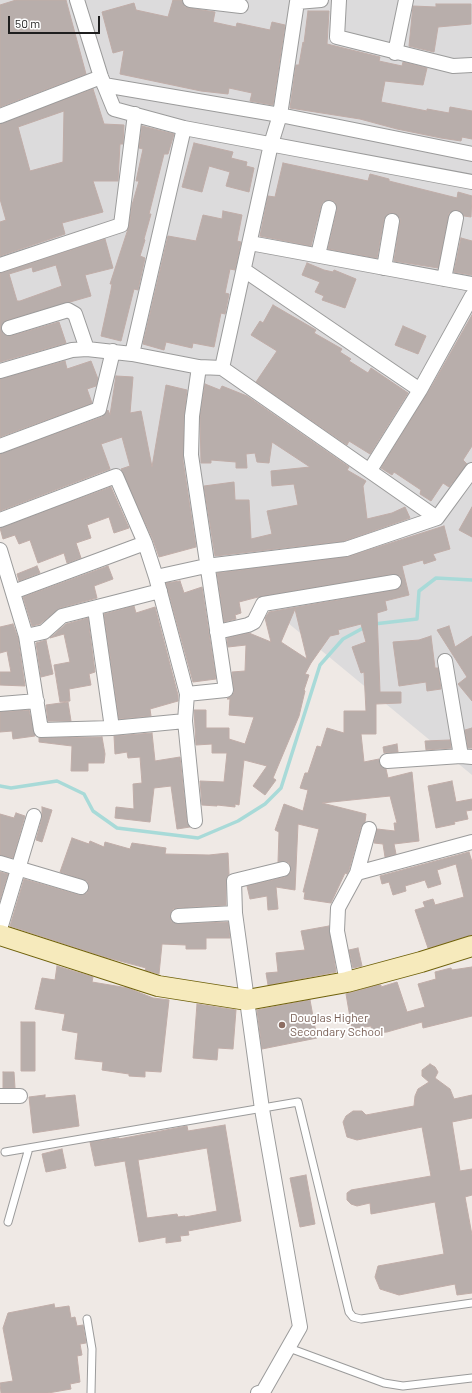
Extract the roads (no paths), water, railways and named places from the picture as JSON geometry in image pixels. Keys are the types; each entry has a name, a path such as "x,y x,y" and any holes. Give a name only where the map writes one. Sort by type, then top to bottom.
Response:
{"street":[{"path":"77,0 103,81 114,108 184,128 472,182"},
{"path":"190,0 241,6"},
{"path":"222,368 271,144 280,115 297,2 321,0"},
{"path":"339,0 337,37 395,53 453,66 472,65"},
{"path":"395,53 406,0"},
{"path":"0,116 103,81 472,154"},
{"path":"0,265 121,225 135,114"},
{"path":"132,354 184,128"},
{"path":"318,255 329,208"},
{"path":"444,279 456,218"},
{"path":"384,268 392,221"},
{"path":"250,243 472,284"},
{"path":"244,270 420,390"},
{"path":"370,470 420,390 472,296"},
{"path":"9,328 68,310 75,314 87,349"},
{"path":"0,371 72,350 87,349 132,354 199,367 222,368 437,518"},
{"path":"0,446 99,409 113,351"},
{"path":"187,694 226,690 206,566 191,455 192,416 199,367"},
{"path":"0,520 116,476 145,544 156,577 187,694 185,720 195,821"},
{"path":"156,577 206,566 346,549 437,518 470,479"},
{"path":"13,592 145,544"},
{"path":"0,550 26,636 41,730 112,728 185,720"},
{"path":"217,632 248,625 254,622 263,604 394,582"},
{"path":"26,636 44,632 62,616 95,609 160,591"},
{"path":"95,609 112,728"},
{"path":"387,761 466,756 445,661"},
{"path":"0,704 37,701"},
{"path":"0,929 34,816"},
{"path":"347,982 337,931 338,908 357,873 369,829"},
{"path":"357,873 472,842"},
{"path":"0,863 81,887"},
{"path":"262,1393 300,1327 262,1109 235,913 234,881 283,869"},
{"path":"178,916 235,913"},
{"path":"0,935 158,986 247,1000 347,982 422,962 472,946"},
{"path":"0,1096 20,1096"}],"lane":[{"path":"5,1152 298,1102 346,1306 353,1317 361,1319 472,1303"},
{"path":"8,1222 29,1148"},
{"path":"88,1319 92,1349 91,1393"},
{"path":"289,1348 384,1384 403,1386 472,1378"}],"waterway":[{"path":"374,624 417,619 419,591 436,578 472,580"},
{"path":"0,786 11,788 57,781 84,794 93,811 117,828 198,838 238,821 265,804 281,788 320,665 343,639 365,627"}],"place":[{"name":"Douglas Higher Secondary School","path":"282,1025"}]}
